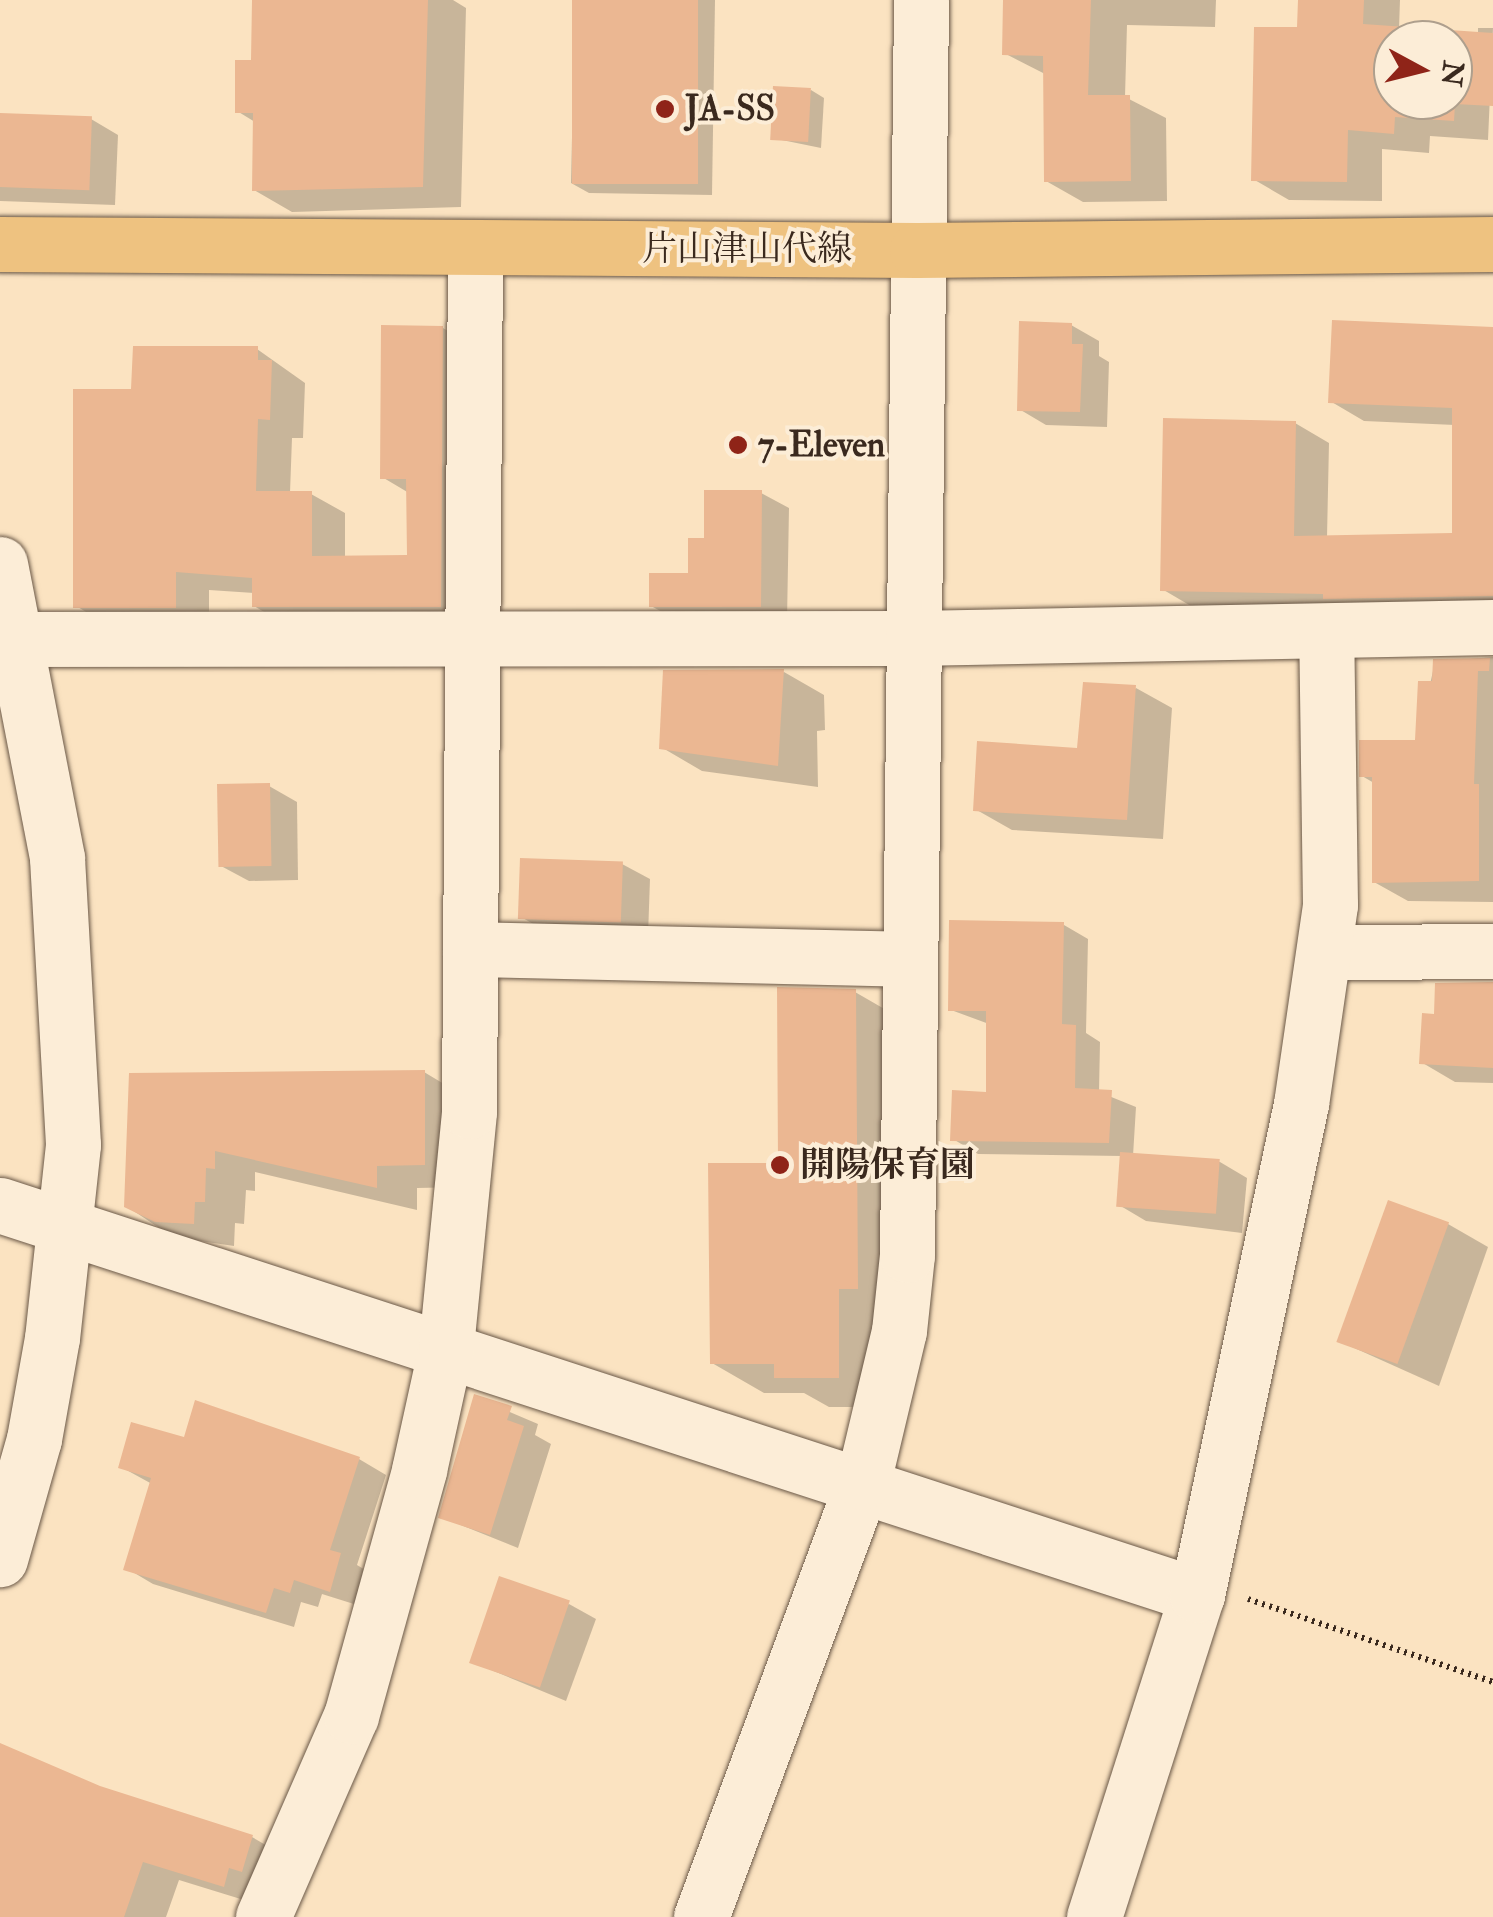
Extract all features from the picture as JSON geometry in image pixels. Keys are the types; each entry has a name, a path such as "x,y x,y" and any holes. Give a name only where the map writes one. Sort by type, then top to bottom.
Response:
{"main road":[{"name":"片山津山代線","path":"0,244 918,250 1493,244"}],"street":[{"path":"702,1917 863,1482 887,1398 907,1255 921,0"},
{"path":"263,1917 351,1716 420,1470 446,1347 469,1112 476,247"},
{"path":"0,564 8,639 57,858 70,1016 67,1225 34,1439 0,1559"},
{"path":"8,639 913,638 1493,627"},
{"path":"1094,1917 1198,1588 1301,1104 1327,952 1332,792 1326,630"},
{"path":"470,948 910,959"},
{"path":"1327,952 1493,950"},
{"path":"0,1204 1198,1588"}],"path":[{"path":"1198,1588 1493,1682"}],"building":[{"path":"252,0 428,0 423,187 252,191 253,113 235,113 235,60 251,60"},
{"path":"572,0 698,0 698,184 572,184"},
{"path":"1003,0 1091,0 1088,95 1130,95 1131,181 1044,182 1043,56 1002,55"},
{"path":"1298,0 1364,0 1363,24 1373,25 1373,120 1395,120 1394,134 1348,130 1347,182 1251,181 1254,27 1297,27"},
{"path":"1473,32 1493,33 1493,106 1473,105"},
{"path":"773,86 811,88 808,142 770,140"},
{"path":"0,113 92,116 89,190 0,187"},
{"path":"1332,320 1493,327 1493,596 1323,599 1323,594 1160,591 1163,418 1296,421 1294,536 1452,533 1452,408 1328,403"},
{"path":"1019,321 1072,323 1072,344 1083,344 1080,412 1017,411"},
{"path":"381,325 443,326 441,607 252,607 252,578 176,572 176,608 73,608 73,389 131,389 133,346 258,346 258,360 272,360 270,420 258,419 256,491 312,491 312,556 407,555 406,479 380,479"},
{"path":"704,490 762,490 761,607 649,607 649,573 688,573 688,538 704,538"},
{"path":"1490,658 1489,671 1478,671 1474,784 1479,784 1479,881 1372,883 1372,777 1359,777 1359,740 1415,740 1418,681 1432,681 1433,659"},
{"path":"784,669 778,766 659,749 663,670"},
{"path":"1083,682 1136,685 1127,820 973,811 977,741 1077,748"},
{"path":"270,783 271,866 218,867 217,784"},
{"path":"520,858 623,862 621,923 518,919"},
{"path":"949,920 1064,922 1062,1024 1076,1025 1075,1088 1112,1090 1109,1143 950,1141 952,1090 986,1092 986,1011 948,1011"},
{"path":"1493,982 1493,1068 1419,1064 1422,1013 1434,1014 1435,983"},
{"path":"777,987 856,989 858,1289 839,1289 839,1378 774,1378 774,1364 710,1364 708,1163 778,1163"},
{"path":"425,1070 425,1165 377,1166 377,1188 215,1151 215,1169 206,1168 205,1202 195,1202 194,1224 155,1222 124,1207 129,1073"},
{"path":"1120,1152 1220,1159 1216,1214 1116,1207"},
{"path":"1388,1200 1449,1222 1397,1364 1336,1342"},
{"path":"474,1394 512,1406 507,1420 524,1426 490,1535 438,1518"},
{"path":"195,1400 360,1457 330,1550 341,1553 330,1592 294,1580 290,1593 274,1588 266,1613 123,1570 151,1478 118,1468 131,1422 184,1437"},
{"path":"499,1576 570,1600 540,1687 469,1663"},
{"path":"0,1743 100,1786 253,1835 242,1872 229,1868 224,1887 143,1862 124,1917 0,1917"}],"place":[{"name":"JA-SS","path":"665,109"},
{"name":"7-Eleven","path":"738,445"},
{"name":"開陽保育園","path":"780,1165"}]}
